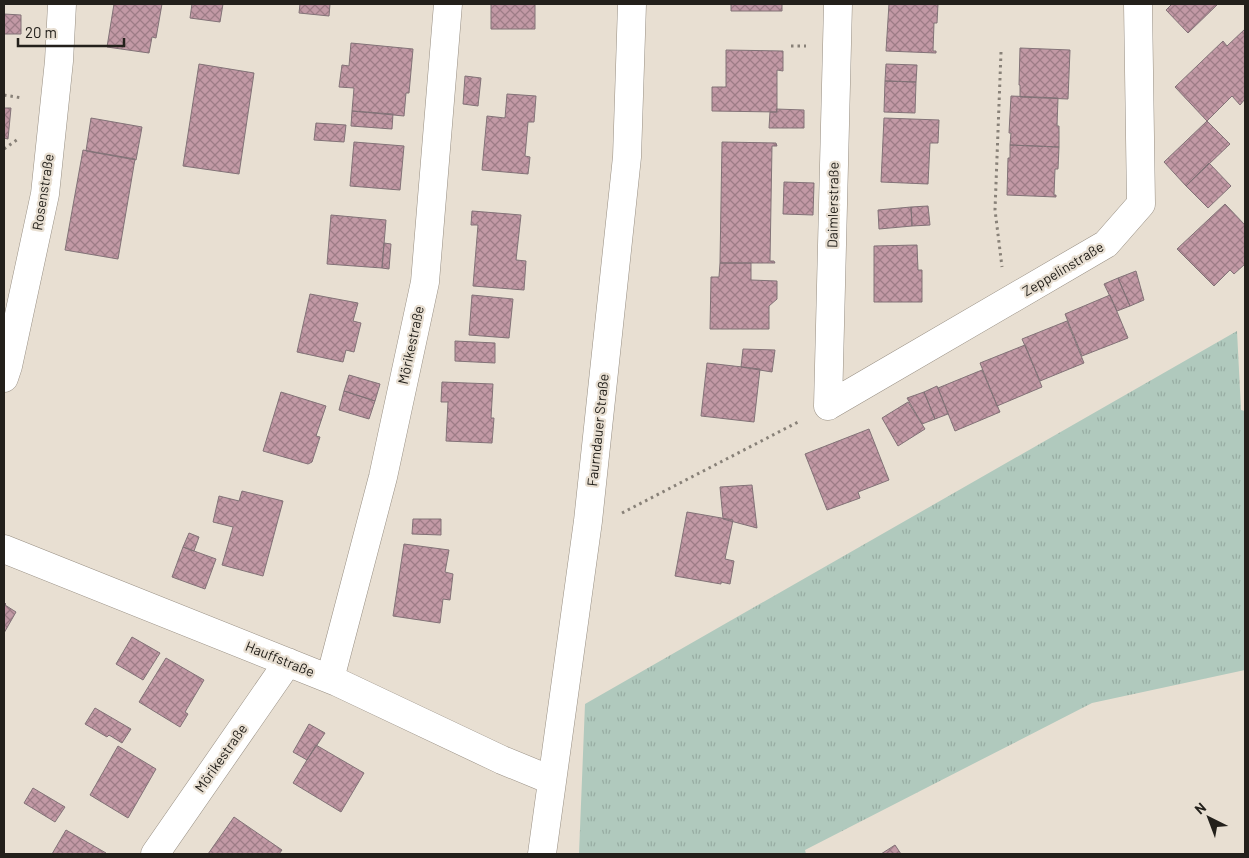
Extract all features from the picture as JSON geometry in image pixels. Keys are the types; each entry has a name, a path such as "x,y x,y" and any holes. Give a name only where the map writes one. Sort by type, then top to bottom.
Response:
{"street":[{"name":"Rosenstraße","path":"4,378 44,194 59,61 62,4"},
{"name":"Mörikestraße","path":"330,679 383,477 425,282 448,4"},
{"name":"Faurndauer Straße","path":"542,854 588,521 627,157 632,4"},
{"name":"Daimlerstraße","path":"828,406 838,4"},
{"name":"Zeppelinstraße","path":"828,406 1106,244 1141,204 1138,4"},
{"name":"Hauffstraße","path":"4,550 330,679 502,760 551,780"},
{"name":"Mörikestraße","path":"155,854 288,662"}],"path":[{"path":"1001,52 995,210 1006,302"},
{"path":"588,521 611,518 828,406"}],"green space":[{"path":"1237,331 1241,410 1245,411 1245,670 1092,703 805,850 806,854 579,854 585,704"}],"building":[{"path":"114,4 162,4 156,38 152,37 149,53 107,47"},
{"path":"192,4 223,4 220,22 190,18"},
{"path":"300,4 330,4 329,16 299,13"},
{"path":"491,4 535,4 535,29 491,29"},
{"path":"731,4 782,4 782,11 731,11"},
{"path":"889,4 938,4 937,23 934,23 933,51 936,51 936,53 886,51"},
{"path":"1172,4 1218,4 1188,33 1166,10"},
{"path":"4,14 21,15 21,34 4,34"},
{"path":"1245,29 1245,99 1240,105 1232,96 1207,121 1175,87 1223,41 1227,46"},
{"path":"351,43 413,49 409,93 406,93 404,116 352,111 354,88 339,87 342,65 349,66"},
{"path":"1020,48 1070,50 1068,99 1020,97"},
{"path":"726,50 783,51 783,71 777,70 777,112 712,111 712,87 726,87"},
{"path":"199,64 254,73 239,174 183,166"},
{"path":"886,64 917,65 916,82 885,81"},
{"path":"465,76 481,78 478,106 463,104"},
{"path":"885,81 916,82 915,113 884,112"},
{"path":"507,94 536,96 534,122 528,122 525,156 530,157 528,174 482,170 487,116 505,118"},
{"path":"1011,96 1058,98 1057,126 1059,126 1059,147 1010,145"},
{"path":"4,108 11,108 8,139 4,138"},
{"path":"776,109 804,110 804,128 769,128 770,112 777,112"},
{"path":"352,111 393,114 392,129 351,126"},
{"path":"91,118 142,127 136,160 86,151"},
{"path":"884,118 939,120 938,143 930,143 928,184 881,182"},
{"path":"1207,121 1230,144 1186,186 1164,162"},
{"path":"316,123 346,125 344,142 314,140"},
{"path":"354,142 404,146 400,190 350,186"},
{"path":"722,142 776,143 777,146 772,146 770,261 775,263 720,263"},
{"path":"1010,145 1059,147 1058,169 1055,169 1054,195 1056,197 1007,195"},
{"path":"83,150 135,159 118,259 65,250"},
{"path":"1209,163 1231,186 1208,208 1186,186"},
{"path":"784,182 814,183 813,215 783,214"},
{"path":"1225,204 1245,225 1245,264 1234,274 1230,270 1214,286 1177,249"},
{"path":"928,206 930,225 912,226 911,207"},
{"path":"911,207 912,226 879,229 878,210"},
{"path":"472,211 521,215 516,260 526,261 524,290 473,286 478,225 471,225"},
{"path":"331,215 386,220 382,268 327,264"},
{"path":"384,243 391,244 389,269 382,268"},
{"path":"917,245 918,270 922,270 922,302 874,302 874,246"},
{"path":"720,263 751,263 751,280 777,281 777,299 769,306 769,329 710,329 711,277 719,277"},
{"path":"1136,271 1144,300 1130,306 1118,278"},
{"path":"1118,278 1130,306 1117,311 1104,284"},
{"path":"310,294 358,303 353,321 361,323 354,352 346,350 343,362 297,352"},
{"path":"472,295 513,299 509,338 469,335"},
{"path":"1110,295 1128,338 1082,356 1065,314"},
{"path":"1067,321 1084,363 1040,381 1022,339"},
{"path":"455,341 495,343 495,363 455,361"},
{"path":"1025,345 1042,387 997,406 980,363"},
{"path":"743,349 775,350 772,372 741,367"},
{"path":"707,363 760,369 754,422 701,416"},
{"path":"982,370 1000,412 955,431 938,388"},
{"path":"349,375 380,384 375,401 344,391"},
{"path":"442,382 493,384 491,418 494,418 492,443 446,441 448,402 441,402"},
{"path":"937,386 948,414 935,419 924,392"},
{"path":"344,391 375,401 369,419 339,410"},
{"path":"281,392 326,406 316,436 320,437 312,462 308,464 263,451"},
{"path":"924,392 935,419 922,424 907,398"},
{"path":"908,402 925,429 898,446 882,418"},
{"path":"869,429 889,480 858,492 860,498 827,510 805,454"},
{"path":"752,485 757,528 723,519 720,487"},
{"path":"242,491 283,501 263,576 222,565 233,527 213,522 219,496 239,501"},
{"path":"687,512 733,520 725,559 734,561 730,584 675,576"},
{"path":"413,519 441,519 441,535 412,534"},
{"path":"189,533 199,537 194,551 183,547"},
{"path":"404,544 449,550 445,572 453,574 450,600 443,599 440,623 393,616"},
{"path":"183,547 216,559 205,589 172,577"},
{"path":"4,602 5,605 16,612 4,633"},
{"path":"132,637 160,653 143,680 116,664"},
{"path":"166,658 204,680 185,712 188,714 180,727 139,702"},
{"path":"95,708 131,729 122,743 109,735 107,737 85,724"},
{"path":"309,724 325,733 307,760 293,752"},
{"path":"316,745 364,773 341,812 293,783"},
{"path":"118,746 156,769 128,818 90,795"},
{"path":"33,788 65,807 55,822 24,803"},
{"path":"234,817 282,850 279,854 208,854"},
{"path":"66,830 106,853 106,854 52,854"},
{"path":"895,845 901,854 881,854"}]}
